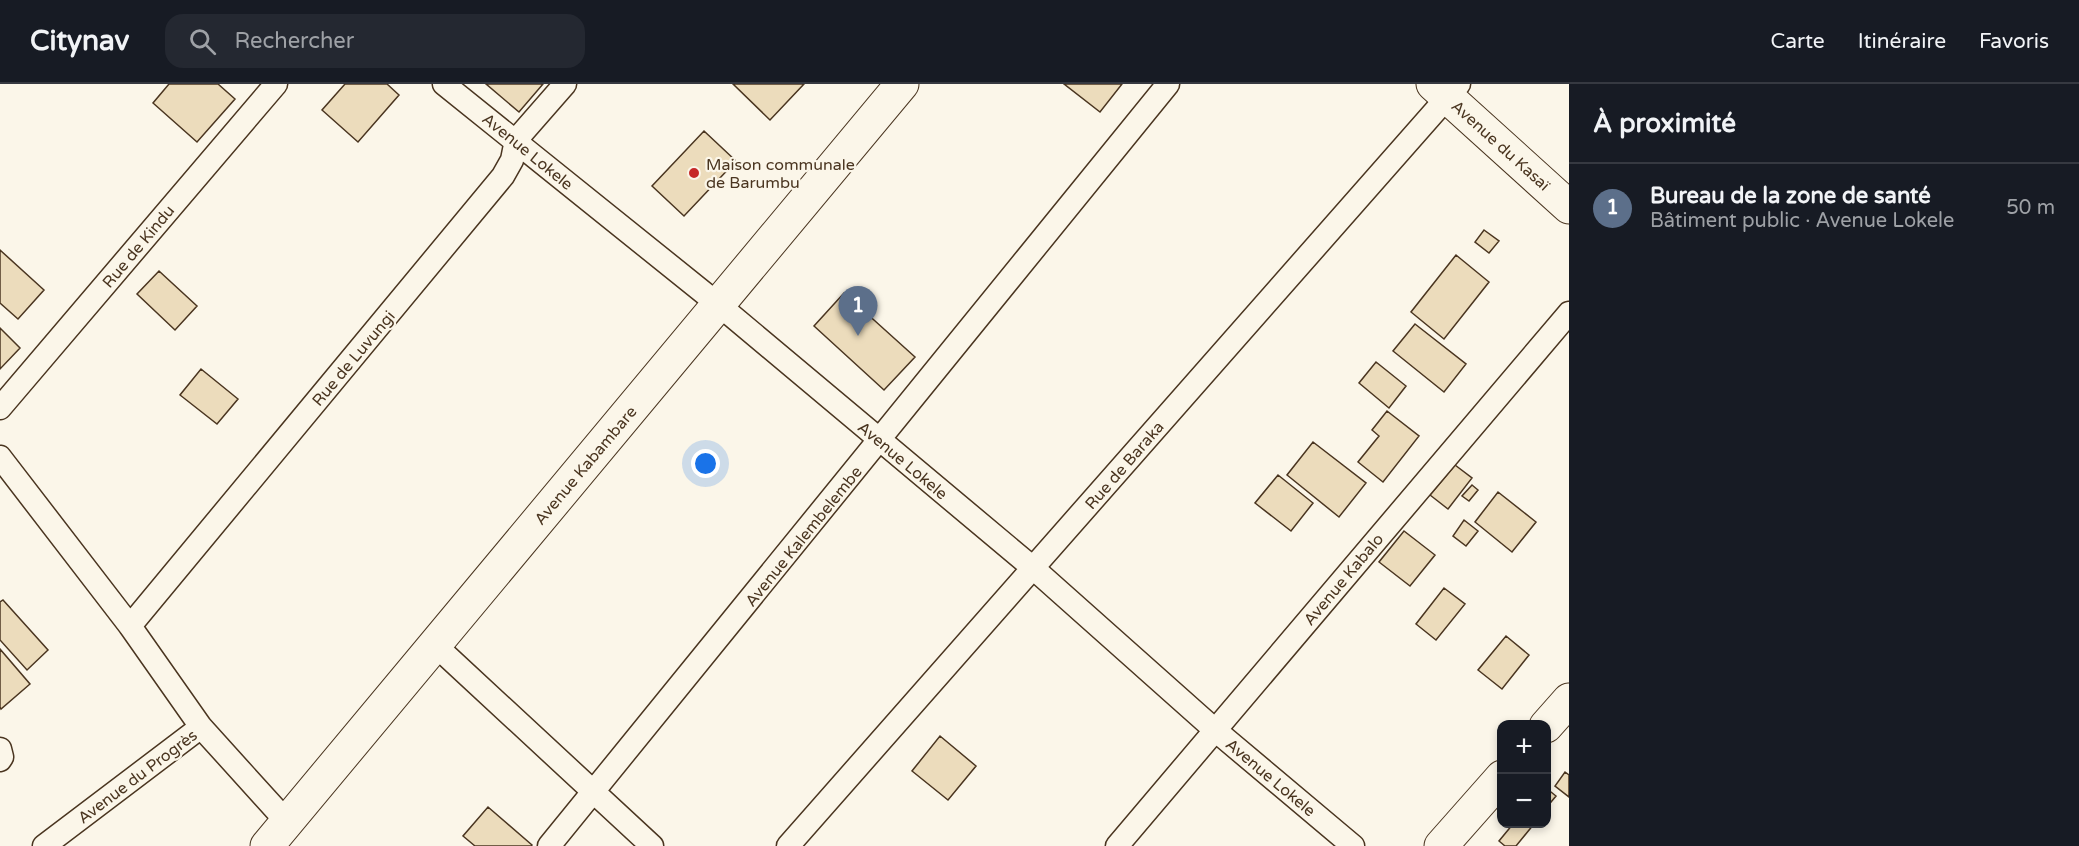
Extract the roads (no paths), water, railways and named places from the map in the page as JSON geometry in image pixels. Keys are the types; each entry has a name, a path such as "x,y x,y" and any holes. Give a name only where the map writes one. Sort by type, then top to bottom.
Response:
{"main road":[{"name":"Avenue Kabambare","path":"277,834 902,84"},
{"name":"Avenue du Kasaï","path":"1447,88 1569,207"},
{"path":"1551,720 1569,700"},
{"path":"1441,846 1497,783"}],"street":[{"name":"Rue de Kindu","path":"0,408 276,84"},
{"name":"Avenue Lokele","path":"444,84 719,305 1033,568 1215,729 1353,846"},
{"name":"Rue de Luvungi","path":"130,626 503,176 512,160 516,140 565,84"},
{"name":"Avenue Kalembelembe","path":"549,846 594,794 1168,84"},
{"name":"Rue de Baraka","path":"788,846 1033,568 1447,88"},
{"name":"Avenue Kabalo","path":"1117,846 1569,313"},
{"path":"0,458 130,626 277,834"},
{"path":"434,644 652,846"},
{"name":"Avenue du Progrès","path":"44,846 201,727"},
{"path":"0,749 2,757 0,760"}],"place":[{"name":"Maison communale de Barumbu","path":"694,173"},
{"name":"Bureau de la zone de santé","path":"858,336"}]}
